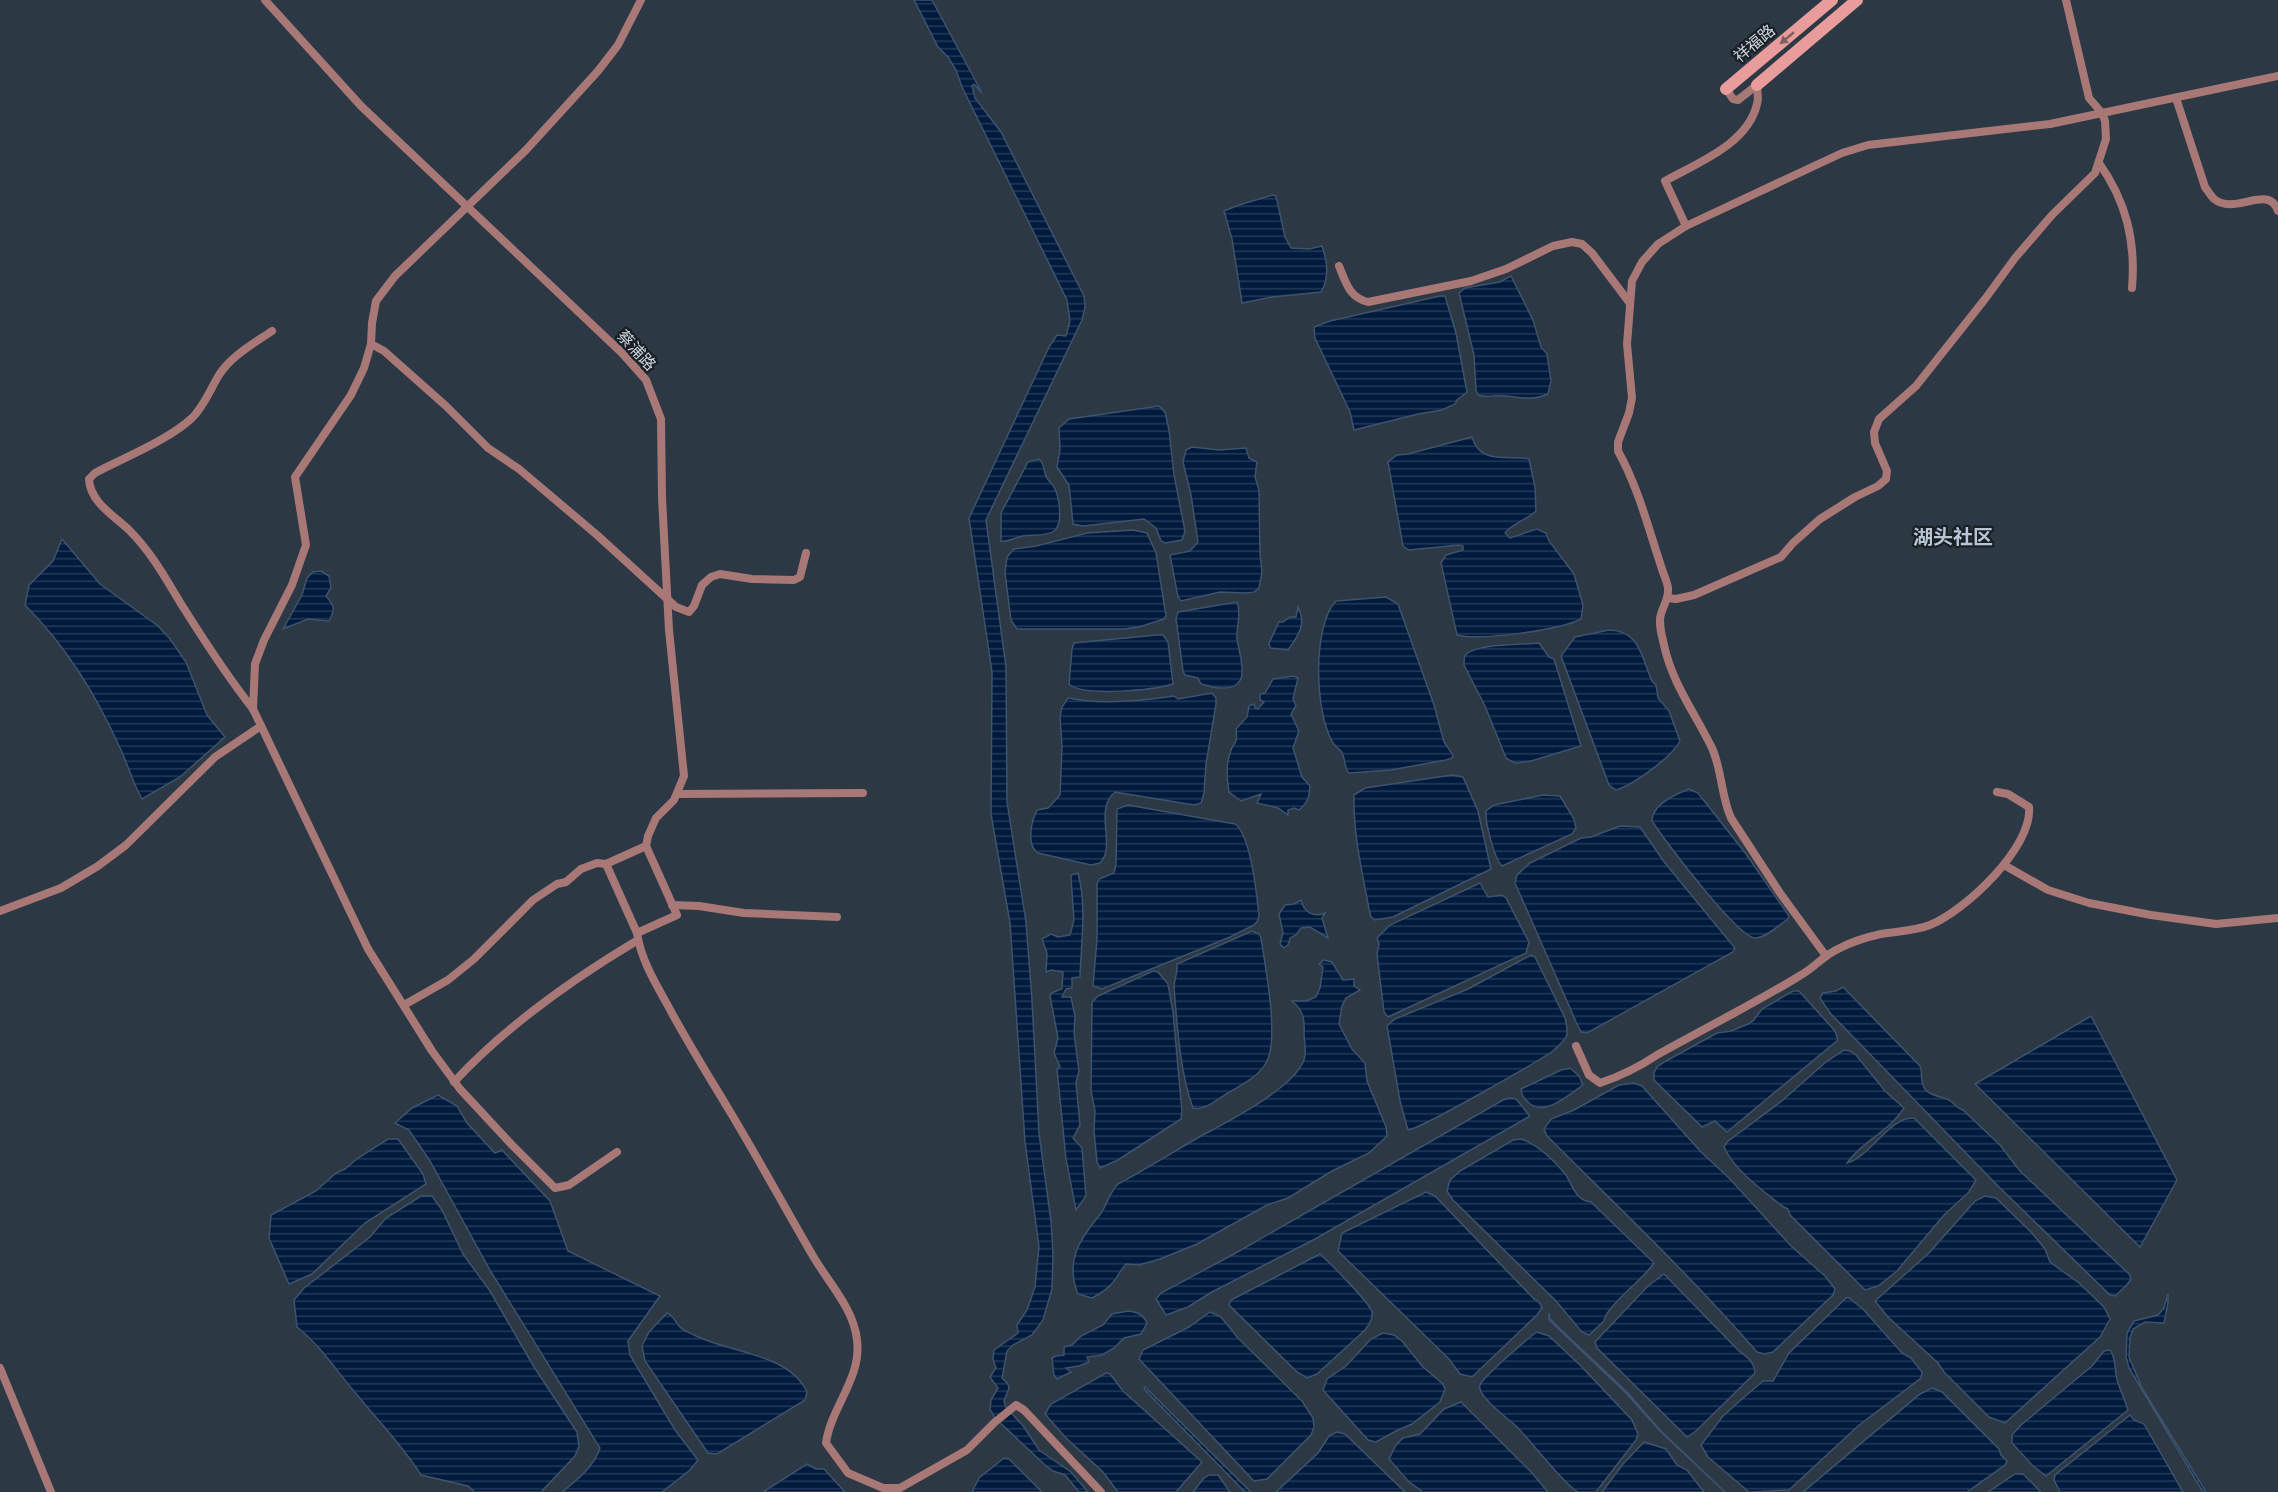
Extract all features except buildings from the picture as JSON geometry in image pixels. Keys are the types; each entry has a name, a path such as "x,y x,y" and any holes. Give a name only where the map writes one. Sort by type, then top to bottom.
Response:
{"main road":[{"name":"祥福路","path":"1726,89 1832,0"},
{"name":"祥福路","path":"1756,85 1857,0"}],"street":[{"name":"蔡浦路","path":"265,0 362,106 622,353 646,380 661,419 667,598 684,776 674,800 656,818 646,846"},
{"path":"253,709 255,664 264,640 292,585 306,545 295,477 351,395 364,368 371,344 376,301 395,276 526,150 598,71 618,45 641,0"},
{"path":"1668,598 1676,599 1694,595 1781,557 1820,519 1855,496 1878,486 1886,479 1887,471 1875,443 1874,432 1879,419 1916,386 2015,258 2052,215 2095,173 2106,139 2105,121 2102,113 2088,98 2066,0"},
{"path":"1826,956 1780,893 1731,818 1725,806 1713,750 1683,697 1664,648 1660,614 1668,598 1666,578 1647,518 1618,451 1618,442 1632,398 1628,344 1632,281 1642,262 1658,244 1686,226 1842,153 1868,146 2050,124 2278,76"},
{"path":"1726,89 1733,99 1738,100 1756,85"},
{"path":"1686,226 1665,181 1728,145 1749,124 1758,103 1756,85"},
{"path":"2176,98 2205,187 2213,198 2220,202 2234,204 2263,198 2270,199 2278,211"},
{"path":"2099,163 2119,196 2131,229 2133,288"},
{"path":"1339,266 1348,288 1356,299 1368,302 1471,280 1506,268 1553,246 1572,242 1582,244 1592,252 1629,302"},
{"path":"272,332 230,362 219,374 202,406 190,419 164,437 95,473 89,479 89,486 97,500 130,531 154,560 230,680 253,709 368,949 454,1082 555,1188 568,1185 617,1152"},
{"path":"371,344 384,351 402,366 488,448 519,469 597,535 676,607 688,612 694,606 702,585 711,577 720,574 752,579 794,580 800,577 806,553"},
{"path":"0,911 62,888 98,867 126,845 215,757 261,726"},
{"path":"1576,1046 1588,1075 1600,1083 1642,1066 1657,1055 1803,975 1837,949 1878,934 1916,929 1933,924 1985,885 2018,846 2030,819 2029,807 2019,799 1998,792"},
{"path":"677,794 863,793"},
{"path":"404,1005 448,980 474,959 533,900 557,884 566,882 581,869 597,863 606,864 646,846 677,915 638,937 527,1015 485,1049 454,1082"},
{"path":"606,864 638,937 648,969 692,1050 848,1311 857,1337 857,1364 826,1443 838,1462 848,1473 865,1481 883,1488 900,1488 968,1450 995,1422 1016,1405 1024,1410 1101,1492"},
{"path":"2004,865 2048,890 2089,903 2151,915 2216,924 2278,918"},
{"path":"672,905 699,906 744,913 837,916"},
{"path":"0,1368 51,1492"}],"water":[{"path":"914,0 932,0 982,93 974,84 972,86 975,98 1001,132 1084,296 1085,307 1082,320 986,520 1006,667 1007,802 1026,922 1039,1133 1051,1221 1053,1254 1052,1289 1043,1320 1032,1335 1013,1345 1007,1351 1002,1378 1009,1388 1004,1401 1006,1407 1024,1427 1039,1450 1071,1472 1088,1492 1079,1492 1065,1475 1045,1465 995,1418 990,1409 991,1400 998,1388 990,1377 996,1368 993,1359 994,1350 1018,1333 1017,1325 1027,1310 1035,1287 1039,1247 1025,1142 1010,923 991,814 992,672 969,518 1049,347 1057,335 1066,336 1070,321 1067,300 962,87 956,70 938,47"},
{"path":"1276,196 1285,237 1291,248 1309,249 1322,246 1326,263 1326,281 1321,292 1272,297 1242,303 1232,239 1224,211"},
{"path":"1511,276 1533,320 1541,347 1547,354 1551,381 1548,394 1541,397 1484,396 1478,395 1476,390 1474,355 1459,293 1465,288 1500,282"},
{"path":"1445,296 1456,333 1467,392 1455,404 1442,410 1354,430 1350,412 1315,338 1314,327 1330,321"},
{"path":"1159,406 1165,412 1169,430 1174,475 1185,531 1182,540 1165,543 1161,541 1156,528 1144,519 1083,526 1073,524 1069,485 1057,467 1060,449 1059,428 1069,419"},
{"path":"1472,437 1481,452 1488,455 1529,459 1535,487 1536,511 1505,533 1510,538 1537,529 1546,533 1549,541 1574,574 1583,605 1581,619 1556,627 1520,633 1483,637 1457,635 1441,563 1446,555 1463,550 1463,546 1409,550 1403,546 1388,462 1397,455"},
{"path":"1192,447 1219,450 1246,448 1249,458 1257,462 1255,477 1259,490 1262,573 1259,588 1254,592 1220,592 1181,601 1178,597 1170,555 1190,551 1198,542 1183,462 1186,450"},
{"path":"1039,459 1058,497 1060,516 1057,527 1047,534 1001,541 1001,513 1028,462"},
{"path":"1133,530 1147,533 1156,553 1166,616 1164,619 1124,629 1017,629 1011,620 1005,573 1007,557 1014,549 1087,533"},
{"path":"62,539 100,584 158,626 170,639 186,662 207,715 225,737 180,777 142,799 111,728 90,690 54,637 25,605 29,585 53,561"},
{"path":"321,571 329,576 331,588 326,596 333,608 329,621 308,619 283,629 302,595 307,578 313,572"},
{"path":"1386,597 1398,604 1434,705 1444,742 1453,755 1452,758 1446,760 1391,770 1349,773 1343,754 1332,741 1326,728 1322,710 1319,670 1323,629 1328,613 1336,601"},
{"path":"1237,602 1239,611 1237,639 1242,664 1241,679 1230,687 1217,688 1201,684 1198,678 1185,675 1176,619 1178,612"},
{"path":"1298,607 1302,619 1298,635 1292,645 1288,650 1270,648 1269,643 1279,622 1296,617"},
{"path":"1609,630 1620,631 1634,640 1652,681 1656,685 1658,698 1669,711 1680,741 1669,755 1651,770 1616,790 1609,785 1561,656 1575,637"},
{"path":"1163,635 1168,642 1173,684 1135,690 1103,691 1077,688 1069,684 1074,643"},
{"path":"1539,643 1549,657 1554,659 1581,746 1531,761 1516,763 1506,758 1485,706 1464,665 1464,658 1470,652 1488,647"},
{"path":"1294,676 1298,678 1293,699 1296,706 1291,714 1299,731 1293,748 1302,777 1310,786 1304,805 1299,810 1294,808 1288,810 1288,815 1278,808 1257,803 1261,794 1241,801 1229,792 1227,767 1231,749 1236,741 1236,729 1247,717 1249,706 1254,704 1258,709 1264,702 1260,700 1260,694 1265,693 1273,679"},
{"path":"1212,693 1216,698 1216,704 1201,803 1194,805 1115,792 1106,808 1106,847 1105,856 1100,863 1091,865 1038,853 1034,849 1031,833 1037,810 1048,808 1060,795 1062,747 1060,717 1062,707 1068,698 1121,702 1174,696 1178,699"},
{"path":"1452,775 1463,777 1478,811 1491,869 1393,917 1375,920 1371,917 1369,909 1358,852 1354,795 1365,788"},
{"path":"1689,789 1698,793 1746,854 1789,916 1764,935 1756,938 1734,923 1702,887 1652,821 1660,805"},
{"path":"1543,795 1560,796 1574,819 1576,828 1572,834 1502,866 1491,840 1486,811 1494,805"},
{"path":"1128,805 1235,824 1241,830 1249,853 1259,916 1257,922 1252,926 1230,937 1102,989 1093,986 1097,939 1097,884 1099,879 1114,873 1117,809"},
{"path":"1620,826 1640,827 1665,863 1735,948 1733,952 1587,1033 1581,1032 1515,883 1517,875 1530,863 1581,838 1591,837"},
{"path":"1078,873 1083,912 1080,977 1072,978 1072,988 1066,989 1062,997 1071,997 1075,1016 1074,1033 1079,1071 1076,1082 1080,1125 1073,1138 1082,1148 1086,1196 1076,1210 1066,1159 1057,1069 1060,1067 1054,1053 1058,1038 1050,996 1051,993 1062,989 1063,972 1051,970 1046,972 1047,953 1042,939 1051,934 1058,937 1070,935 1074,920 1071,875"},
{"path":"1480,883 1488,897 1502,895 1506,898 1529,942 1526,953 1388,1017 1384,1012 1377,938 1390,925"},
{"path":"1301,900 1304,908 1310,913 1317,915 1325,913 1322,918 1328,938 1310,927 1301,928 1296,935 1290,938 1288,945 1284,948 1280,944 1283,933 1279,914 1285,905"},
{"path":"1252,931 1259,934 1261,938 1272,1021 1270,1052 1263,1068 1248,1081 1202,1108 1193,1108 1185,1080 1178,1033 1174,987 1177,964"},
{"path":"1531,955 1535,957 1565,1018 1567,1035 1565,1039 1554,1050 1527,1067 1456,1107 1408,1130 1400,1101 1387,1026 1395,1019 1468,989"},
{"path":"1324,960 1332,962 1343,980 1354,979 1354,986 1360,990 1346,998 1339,1024 1352,1049 1365,1063 1367,1081 1386,1127 1387,1136 1369,1153 1332,1171 1288,1198 1267,1205 1197,1244 1139,1265 1126,1264 1110,1286 1092,1298 1078,1294 1073,1272 1076,1252 1085,1234 1118,1184 1274,1093 1298,1071 1305,1057 1304,1023 1301,1011 1292,1001 1306,1001 1316,997 1320,988 1323,967 1319,964"},
{"path":"1153,971 1158,972 1168,984 1173,1012 1181,1119 1118,1160 1100,1168 1097,1162 1095,1111 1091,1091 1092,1002 1098,996"},
{"path":"1843,987 1920,1066 1922,1082 1927,1091 1949,1100 1963,1110 2000,1145 2020,1171 2129,1274 2130,1281 2116,1296 2110,1295 1998,1186 1830,1013 1820,998 1823,993 1836,991"},
{"path":"1793,991 1799,991 1835,1031 1838,1040 1727,1132 1715,1121 1702,1127 1654,1080 1657,1067 1666,1061 1717,1033 1731,1031 1748,1024 1762,1009"},
{"path":"2091,1016 2177,1180 2140,1247 1975,1084"},
{"path":"1844,1050 1856,1055 1885,1091 1904,1108 1847,1163 1864,1153 1897,1123 1914,1118 1976,1180 1969,1192 1944,1215 1897,1271 1878,1286 1865,1290 1790,1215 1788,1209 1742,1172 1724,1147 1727,1142 1783,1100 1827,1061"},
{"path":"1570,1068 1579,1076 1583,1085 1556,1103 1541,1108 1528,1102 1522,1095 1521,1089"},
{"path":"1634,1083 1642,1086 1701,1152 1730,1179 1791,1246 1825,1276 1835,1289 1833,1295 1773,1352 1764,1354 1757,1352 1680,1269 1547,1136 1544,1129 1551,1119 1574,1110 1619,1085"},
{"path":"438,1095 457,1106 467,1123 495,1153 502,1150 550,1201 568,1251 660,1296 628,1341 630,1355 675,1430 698,1460 690,1470 662,1492 562,1492 589,1467 600,1448 491,1272 430,1161 409,1130 395,1123 412,1108"},
{"path":"1510,1098 1516,1099 1530,1116 1315,1239 1210,1293 1188,1307 1166,1315 1156,1299 1161,1293"},
{"path":"388,1139 398,1139 423,1174 426,1184 365,1223 312,1274 289,1284 269,1238 271,1215 316,1191 336,1173"},
{"path":"1521,1139 1540,1149 1552,1159 1566,1175 1578,1195 1591,1202 1654,1263 1618,1300 1604,1321 1589,1335 1582,1332 1556,1301 1453,1200 1447,1191 1450,1180 1460,1171 1513,1140"},
{"path":"1426,1192 1435,1196 1539,1302 1542,1308 1472,1377 1460,1374 1449,1359 1338,1251 1342,1233"},
{"path":"421,1196 432,1196 442,1210 463,1254 490,1291 534,1367 577,1432 579,1446 575,1456 541,1492 475,1492 468,1486 421,1475 399,1444 322,1351 297,1327 294,1300 304,1288 370,1237 386,1218"},
{"path":"1985,1196 1996,1198 2032,1233 2045,1249 2050,1262 2079,1283 2104,1307 2110,1319 2100,1337 2005,1423 1989,1417 1944,1372 1938,1363 1888,1317 1875,1301 1929,1253 1975,1201"},
{"path":"1320,1254 1370,1307 1372,1317 1365,1330 1317,1374 1307,1378 1297,1372 1229,1305 1231,1300"},
{"path":"1664,1274 1750,1360 1755,1373 1687,1437 1597,1348 1595,1342 1648,1286"},
{"path":"2168,1294 2164,1323 2145,1322 2133,1329 2129,1357 2142,1388 2206,1492 2203,1492 2129,1368 2126,1357 2127,1333 2134,1321 2158,1315 2164,1308"},
{"path":"1846,1298 1863,1309 1902,1353 1911,1358 1922,1372 1921,1378 1858,1426 1789,1490 1749,1492 1708,1457 1701,1445 1723,1416 1742,1399 1763,1381 1773,1381 1789,1353"},
{"path":"1128,1311 1144,1317 1147,1323 1141,1334 1124,1338 1102,1355 1087,1357 1089,1362 1066,1368 1071,1372 1057,1379 1054,1375 1052,1358 1064,1355 1064,1347 1072,1345 1081,1336 1103,1325 1112,1314"},
{"path":"1210,1312 1221,1317 1238,1338 1302,1401 1313,1418 1314,1427 1311,1435 1267,1479 1254,1481 1139,1359 1143,1350 1189,1327"},
{"path":"667,1313 688,1332 787,1369 807,1392 805,1400 717,1454 708,1453 645,1361 642,1346 649,1332"},
{"path":"1549,1313 1550,1319 1627,1392 1661,1431 1725,1492 1661,1432 1626,1393 1549,1320"},
{"path":"1537,1332 1549,1336 1581,1366 1632,1420 1638,1434 1636,1440 1596,1492 1578,1492 1572,1488 1521,1431 1487,1400 1480,1389 1480,1385 1489,1374"},
{"path":"1383,1333 1394,1335 1402,1341 1422,1366 1443,1384 1445,1389 1440,1402 1412,1424 1376,1442 1368,1440 1323,1390 1327,1379 1346,1366 1371,1339"},
{"path":"2110,1350 2114,1357 2118,1383 2128,1410 2046,1476 2033,1466 2012,1443 2012,1435 2092,1366 2104,1351"},
{"path":"1106,1373 1110,1374 1123,1391 1202,1462 1176,1492 1118,1492 1103,1472 1065,1437 1045,1414 1051,1404"},
{"path":"1145,1387 1251,1492 1245,1492 1144,1389"},
{"path":"1932,1388 1942,1392 1999,1449 2007,1461 2005,1465 1967,1492 1803,1492 1920,1394"},
{"path":"1461,1402 1548,1492 1423,1492 1408,1481 1389,1459 1396,1445 1403,1438 1420,1434 1444,1409"},
{"path":"2130,1415 2134,1420 2144,1424 2183,1492 2060,1492 2054,1480 2055,1475"},
{"path":"1337,1432 1345,1434 1405,1492 1276,1492 1318,1453 1329,1436"},
{"path":"1644,1442 1666,1449 1677,1465 1687,1470 1704,1492 1602,1492 1623,1464"},
{"path":"1004,1458 1009,1459 1042,1492 972,1492 979,1478"},
{"path":"807,1464 816,1469 824,1469 845,1492 763,1492"},
{"path":"2015,1474 2023,1474 2041,1492 1988,1492"},
{"path":"1209,1475 1218,1475 1230,1492 1193,1492"}],"district":[{"name":"湖头社区","path":"1953,537"}]}
